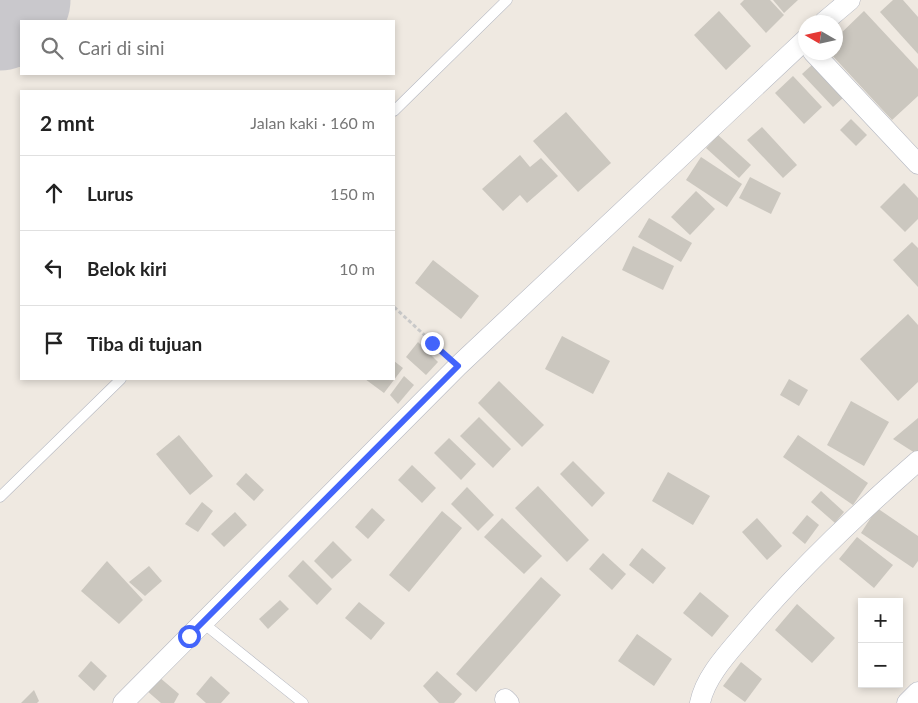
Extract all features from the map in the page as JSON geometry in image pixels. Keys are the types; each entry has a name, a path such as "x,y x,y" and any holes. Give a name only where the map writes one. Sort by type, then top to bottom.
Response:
{"street":[{"path":"832,15 850,0"},
{"path":"123,703 458,366 798,51"},
{"path":"821,60 918,164"},
{"path":"700,703 709,680 765,609 854,518 918,461"},
{"path":"907,703 918,692"}],"lane":[{"path":"395,110 507,0"},
{"path":"0,496 120,380"},
{"path":"202,623 302,703"}],"path":[{"path":"395,309 458,366"}],"building":[{"path":"744,0 770,0 784,15 766,33 740,4"},
{"path":"773,0 798,0 784,13"},
{"path":"893,0 903,0 918,17 918,54 880,12"},
{"path":"719,11 751,46 726,70 694,35"},
{"path":"864,11 918,69 918,96 892,120 836,60 843,60 843,31"},
{"path":"813,64 844,97 833,107 802,74"},
{"path":"793,76 822,107 804,124 775,93"},
{"path":"566,112 611,163 578,192 533,141"},
{"path":"851,119 867,135 856,146 840,130"},
{"path":"762,127 797,165 783,178 747,140"},
{"path":"718,135 751,165 739,178 706,148"},
{"path":"520,155 530,167 541,158 558,176 527,203 520,195 503,211 482,189"},
{"path":"701,157 742,184 727,207 686,180"},
{"path":"750,177 781,193 771,214 739,198"},
{"path":"904,183 918,198 918,219 905,232 880,207"},
{"path":"696,191 715,209 690,235 671,217"},
{"path":"649,218 692,243 681,262 638,237"},
{"path":"912,242 918,248 918,287 893,260"},
{"path":"633,246 674,266 663,290 622,270"},
{"path":"433,260 479,296 461,319 415,283"},
{"path":"908,314 918,325 918,382 898,401 860,359"},
{"path":"562,336 610,361 593,394 545,369"},
{"path":"418,342 438,362 426,375 406,357"},
{"path":"395,362 403,368 395,379"},
{"path":"404,376 414,385 398,404 390,395"},
{"path":"789,379 808,390 799,406 780,395"},
{"path":"366,380 394,380 384,393"},
{"path":"499,381 544,425 522,447 478,403"},
{"path":"851,401 889,422 864,466 827,445"},
{"path":"479,417 511,449 493,468 460,436"},
{"path":"918,418 918,451 915,453 893,439"},
{"path":"179,435 213,476 190,495 156,454"},
{"path":"798,435 868,483 853,505 783,457"},
{"path":"449,438 476,464 461,480 434,453"},
{"path":"573,461 605,493 592,507 560,474"},
{"path":"412,465 436,488 422,503 398,480"},
{"path":"668,472 710,496 693,525 652,501"},
{"path":"246,473 264,490 254,501 236,484"},
{"path":"538,486 589,540 567,562 515,508"},
{"path":"467,487 494,515 478,531 451,504"},
{"path":"821,491 844,512 835,523 811,502"},
{"path":"202,502 213,511 198,532 185,524"},
{"path":"372,508 385,520 368,539 355,527"},
{"path":"877,508 918,536 918,561 913,568 861,533"},
{"path":"442,511 462,528 409,592 389,575"},
{"path":"235,512 247,525 224,547 211,534"},
{"path":"807,515 819,525 805,544 792,533"},
{"path":"502,518 542,556 524,574 484,537"},
{"path":"757,518 782,546 767,560 742,532"},
{"path":"857,537 893,565 874,588 839,559"},
{"path":"333,541 352,560 332,579 314,561"},
{"path":"642,548 666,568 653,584 629,565"},
{"path":"603,553 626,574 612,590 589,569"},
{"path":"303,560 332,589 317,605 288,576"},
{"path":"107,561 143,600 119,624 81,591"},
{"path":"149,566 162,581 145,596 129,582"},
{"path":"541,577 561,595 476,692 456,674"},
{"path":"700,592 729,616 712,637 683,613"},
{"path":"280,600 289,609 268,629 259,619"},
{"path":"359,602 385,623 371,640 345,618"},
{"path":"797,604 835,638 812,663 775,630"},
{"path":"637,634 672,659 654,686 618,661"},
{"path":"91,661 107,676 94,691 78,676"},
{"path":"741,662 762,679 745,702 723,686"},
{"path":"437,671 462,694 454,703 439,703 423,686"},
{"path":"211,676 230,693 221,703 206,703 196,694"},
{"path":"159,677 179,694 174,703 161,703 146,690"},
{"path":"34,690 39,701 37,703 21,703"}],"runway":[{"path":"0,15 15,0"}],"route":[{"path":"189,636 458,366 432,343"}]}
